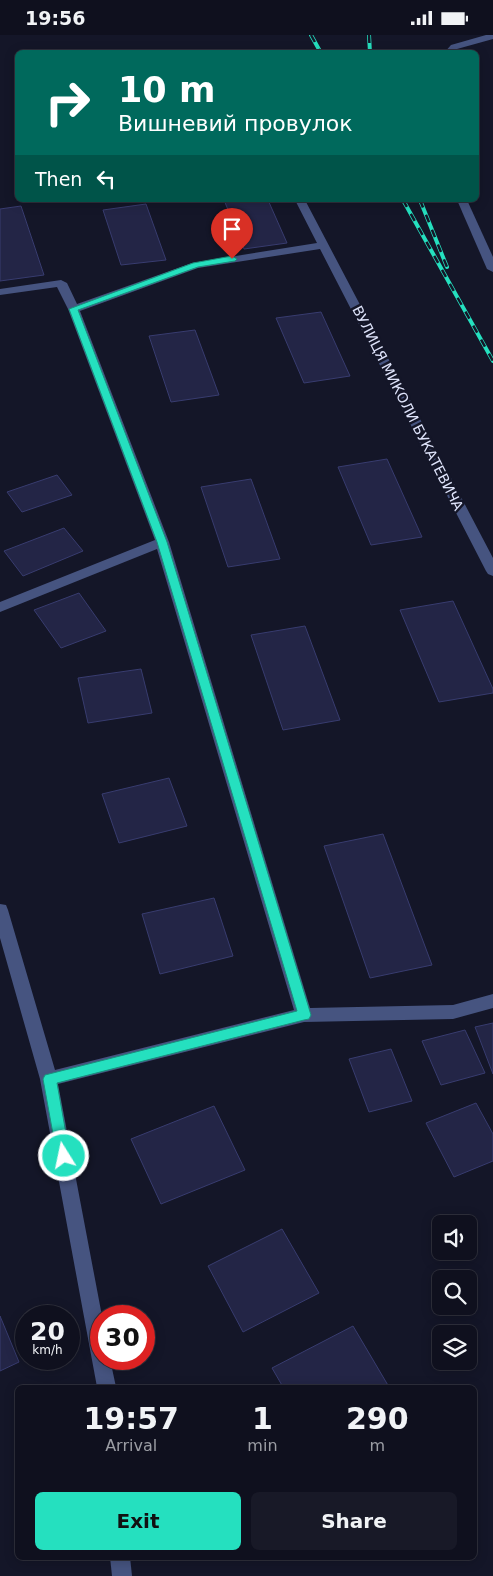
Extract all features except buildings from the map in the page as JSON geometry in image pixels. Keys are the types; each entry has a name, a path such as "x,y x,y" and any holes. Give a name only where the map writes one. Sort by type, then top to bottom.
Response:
{"street":[{"path":"451,49 493,35"},
{"name":"ВУЛИЦЯ МИКОЛИ БУКАТЕВИЧА","path":"301,202 493,571"},
{"path":"463,202 493,269"},
{"path":"74,309 196,265 324,245"},
{"path":"0,293 61,283 74,309 162,542 304,1015"},
{"path":"0,607 162,542"},
{"path":"0,910 49,1079 106,1385"},
{"path":"49,1079 304,1015 452,1012 493,1001"},
{"path":"120,1560 122,1576"}],"railway":[{"path":"311,35 319,50"},
{"path":"369,35 370,50"},
{"path":"404,202 493,361"},
{"path":"421,202 447,267"}],"route":[{"path":"64,1156 49,1079 304,1015 162,542 74,309 196,265 232,259"}]}
